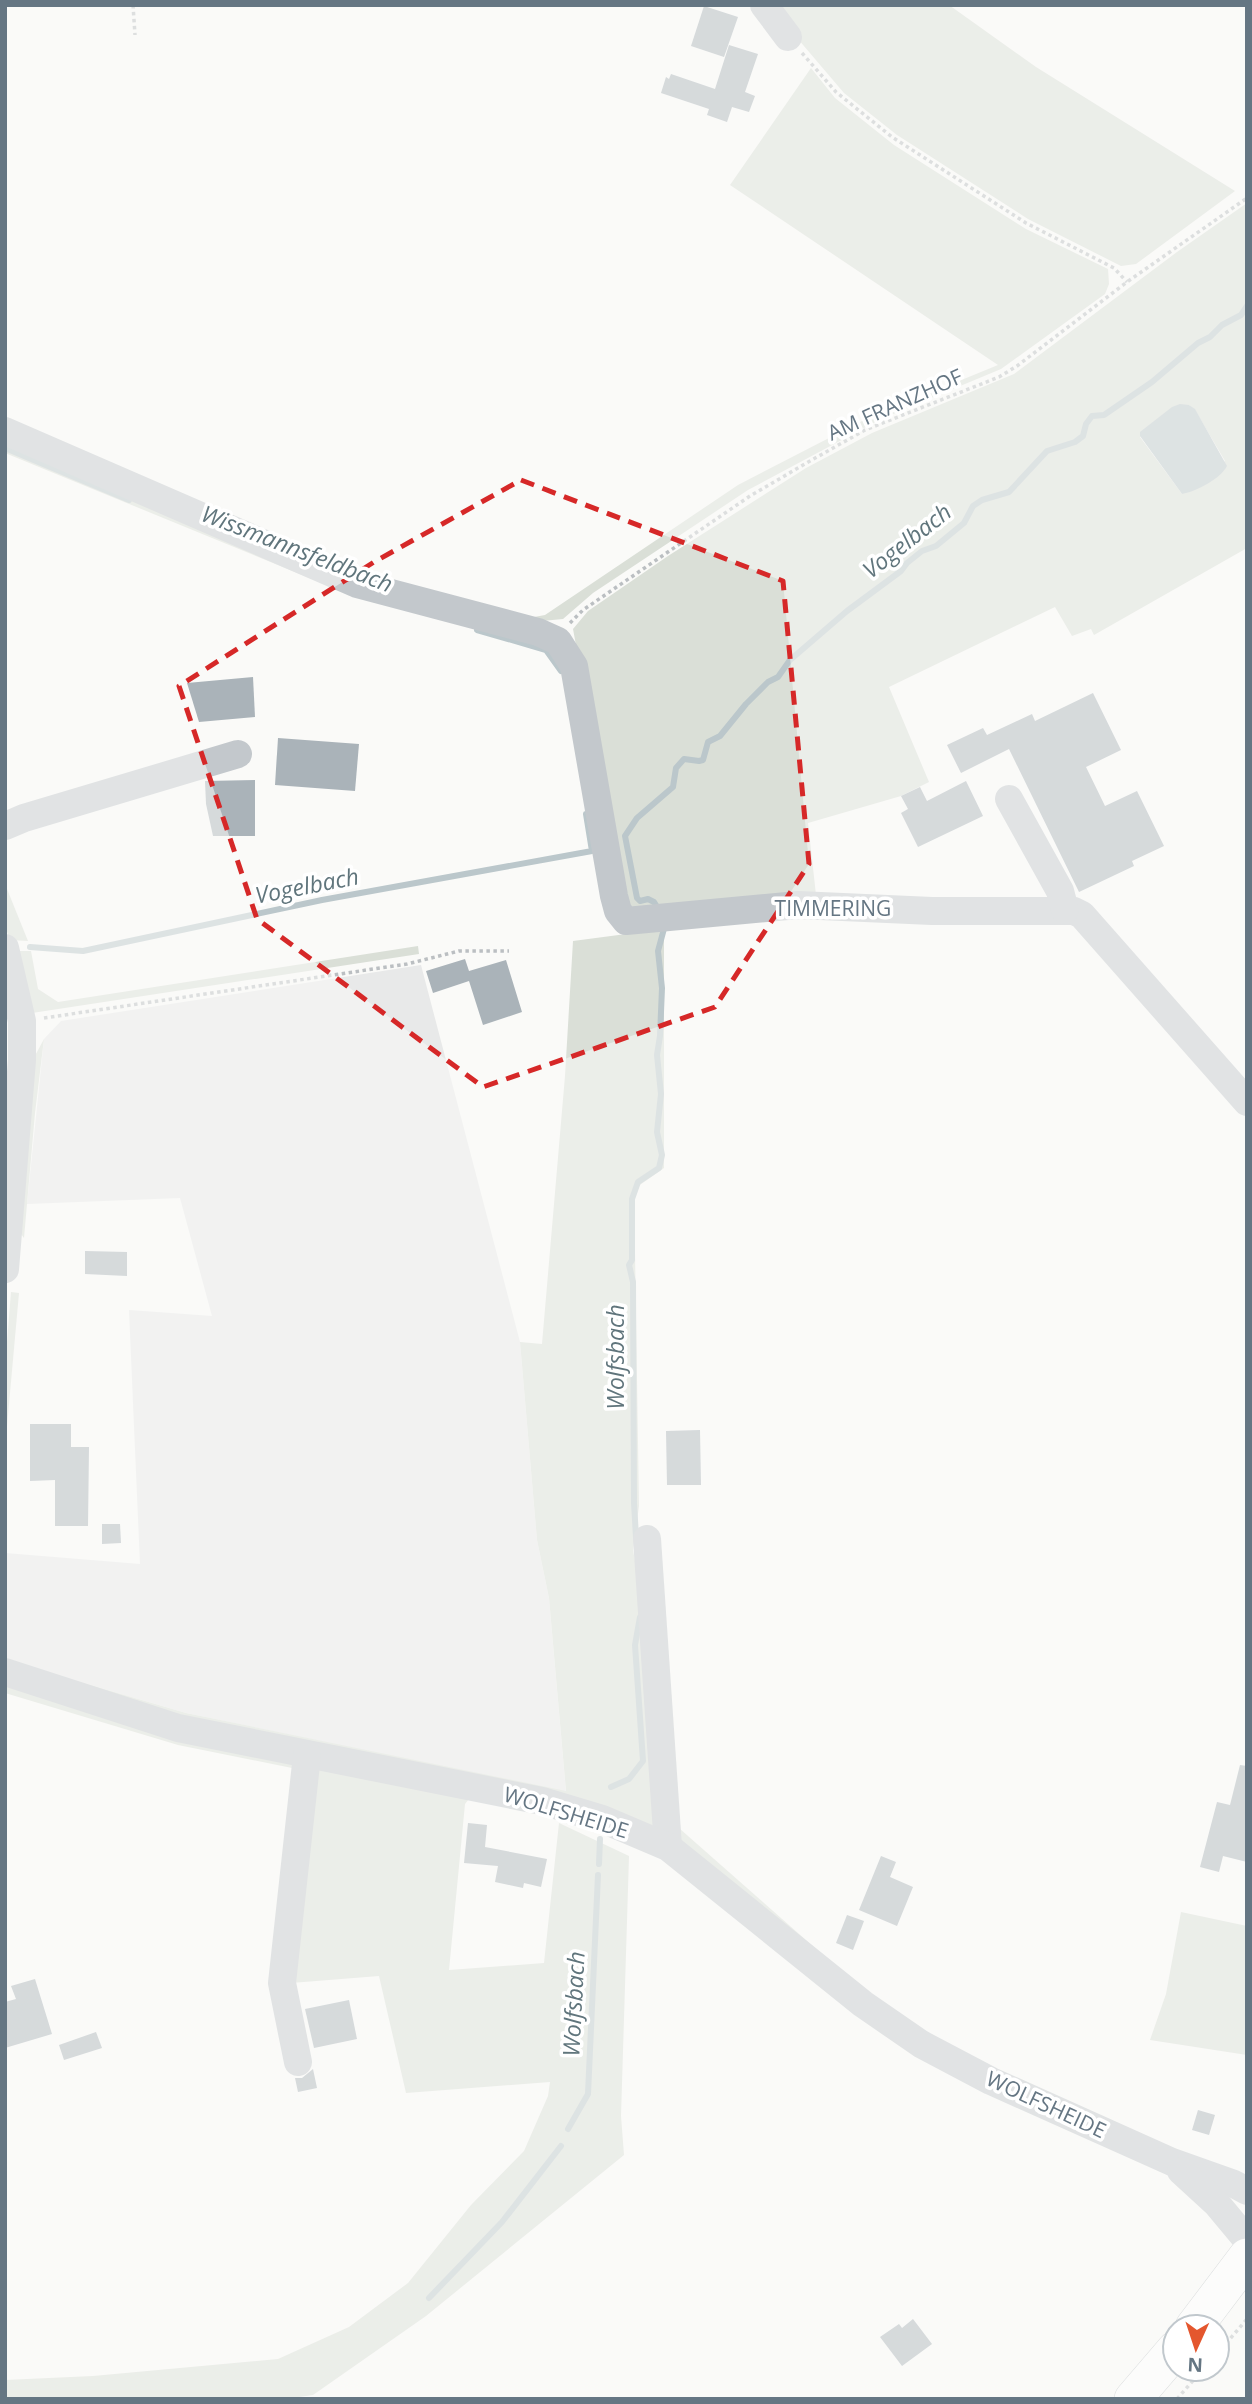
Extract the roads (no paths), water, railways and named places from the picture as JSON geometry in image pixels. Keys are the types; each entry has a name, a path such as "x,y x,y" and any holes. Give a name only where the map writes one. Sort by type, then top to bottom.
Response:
{"main road":[{"path":"1205,2313 1247,2257"},
{"path":"1133,2399 1161,2366"}],"street":[{"path":"764,5 788,37"},
{"name":"TIMMERING","path":"5,430 357,583 538,632 558,641 575,666 614,896 618,911 626,922 798,905 932,911 1065,910"},
{"path":"5,826 238,754"},
{"path":"1009,799 1060,891 1065,910 1082,915 1247,1102"},
{"path":"5,948 22,1021 22,1060 5,1269"},
{"path":"647,1539 668,1847"},
{"name":"WOLFSHEIDE","path":"5,1672 178,1728 542,1801 602,1819 668,1847 863,2004 921,2044 991,2081 1172,2162 1247,2191"},
{"path":"298,2062 282,1983 307,1755"},
{"name":"WOLFSHEIDE","path":"1172,2162 1217,2204 1247,2240"}],"waterway":[{"name":"Vogelbach","path":"659,910 654,902 648,899 640,901 637,898 625,836 637,818 673,787 676,768 684,759 703,760 708,742 720,736 746,704 768,682 778,677 790,660 922,551 936,546 964,523 973,506 982,500 1009,492 1047,451 1075,442 1083,436 1086,424 1092,416 1104,415 1152,382 1198,343 1241,315 1247,306"},
{"name":"Wissmannsfeldbach","path":"5,448 129,500"},
{"name":"Wissmannsfeldbach","path":"477,630 546,650 561,671"},
{"name":"Vogelbach","path":"30,947 83,951 322,900 592,851 586,814"},
{"name":"Wolfsbach","path":"636,1537 633,1282 629,1265 632,1260 632,1199 638,1182 659,1168 662,1155 657,1132 661,1094 657,1055 662,988 658,951 665,925"},
{"name":"Wolfsbach","path":"611,1787 629,1779 643,1761 635,1645 640,1617"},
{"name":"Wolfsbach","path":"599,1864 600,1839"},
{"name":"Wolfsbach","path":"568,2129 588,2094 598,1875"},
{"name":"Wolfsbach","path":"429,2298 502,2222 561,2146"}]}
